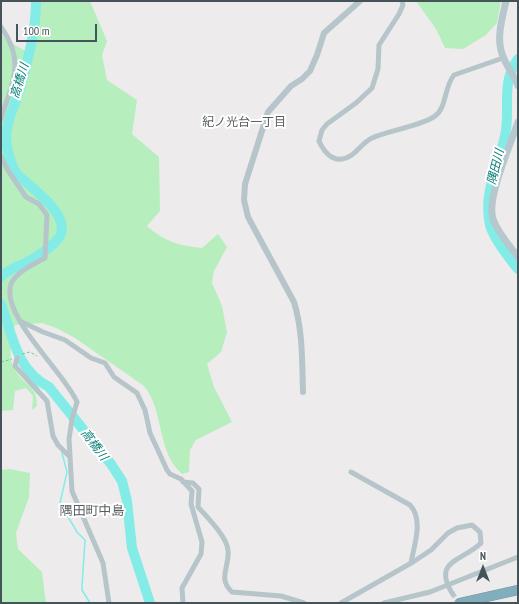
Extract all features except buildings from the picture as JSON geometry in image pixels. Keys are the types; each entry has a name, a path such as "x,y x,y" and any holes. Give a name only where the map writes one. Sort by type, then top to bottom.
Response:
{"highway":[{"path":"460,603 518,590"}],"main road":[{"path":"506,1 500,38 503,58 518,85"},
{"path":"518,122 494,192 492,211 497,226 518,257"}],"street":[{"path":"303,392 300,327 298,315 294,302 248,217 243,192 268,112 290,86 302,79 310,71 324,33 360,1"},
{"path":"402,1 403,5 399,14 379,45 378,69 372,88 322,130 319,141 330,156 341,160 354,153 360,146 372,138 429,120 440,112 449,82 454,75 503,58"},
{"path":"1,27 10,39 17,69 1,119"},
{"path":"1,156 7,169 26,197 39,204 47,215 45,258 17,276 11,283 9,291 10,302 28,338 69,386 77,402 72,419 69,439 72,491 103,563 108,603"},
{"path":"20,320 43,332 66,340 91,358 105,362 114,376 137,393 143,404 150,433 167,470 192,491 191,504 202,542 201,554 182,588 183,603"},
{"path":"17,358 15,366 47,401 53,436 58,445 70,457"},
{"path":"351,472 410,505 414,510 417,531 411,564"},
{"path":"183,482 193,483 199,490 198,507 226,543 228,551 225,582 228,588 232,592 282,596 294,602 304,603"},
{"path":"341,603 411,564 431,550 448,533 466,525 476,527 480,532 481,543 449,564 445,575 452,593"},
{"path":"384,603 430,592 518,557"}],"path":[{"path":"22,354 30,352 36,356 42,355"},
{"path":"1,362 17,358"}],"green space":[{"path":"32,1 90,1 107,41 102,55 107,80 137,100 132,134 159,157 160,211 147,226 172,242 202,248 218,234 227,247 214,271 212,283 222,306 227,332 221,352 207,364 214,387 232,422 196,440 190,450 189,472 182,474 174,465 168,454 155,407 151,396 144,386 75,338 56,328 42,323 15,325 11,350 14,368 21,378 33,390 37,399 37,406 32,410 33,396 26,388 15,391 13,410 1,411 1,33 7,41 26,51 32,17"},
{"path":"416,1 501,1 497,23 486,35 463,49 445,48 436,29"},
{"path":"10,469 30,473 29,497 16,533 18,549 42,572 46,603 1,603 1,470"}],"waterway":[{"name":"高橋川","path":"1,277 10,270 24,264 50,247 60,236 62,228 60,219 55,210 17,174 8,152 6,134 7,127 26,67 35,23 36,1"},
{"name":"隅田川","path":"518,59 509,78 507,96 507,126 492,180 488,202 490,225 494,236 518,269"},
{"name":"高橋川","path":"1,304 22,362 38,380 49,387 111,464 122,481 127,501 132,548 150,603"},
{"name":"高橋川","path":"21,359 23,368 39,389"},
{"path":"62,453 67,472 60,503 77,532 85,540 82,590 90,603"}],"tunnel":[{"path":"452,593 459,603"}],"district":[{"name":"紀ノ光台一丁目","path":"244,123"},
{"name":"隅田町中島","path":"92,511"}]}
